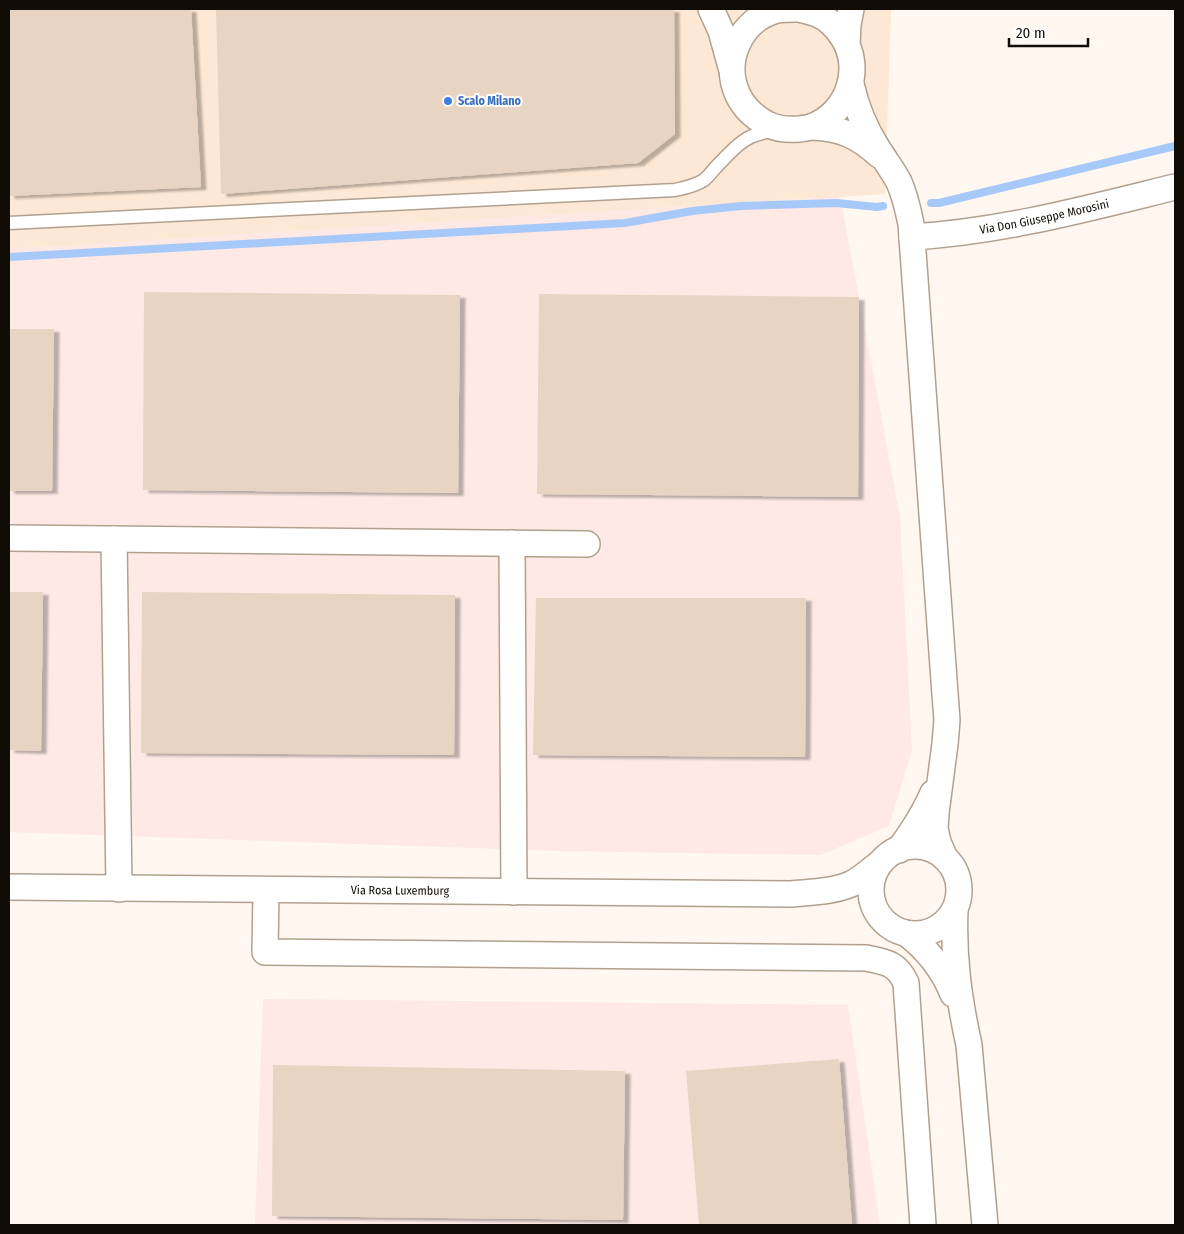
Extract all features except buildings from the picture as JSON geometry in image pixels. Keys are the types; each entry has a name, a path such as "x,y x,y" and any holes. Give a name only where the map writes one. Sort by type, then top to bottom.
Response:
{"street":[{"path":"711,9 721,31 734,87 742,104 756,118 773,127 828,128 840,131 869,146 886,161"},
{"path":"745,9 790,9 818,14 835,26 847,44 853,63 851,84 855,102 877,147 898,182 906,201 911,224 946,694 946,720 936,828 938,842 945,858 954,869 959,882 954,936 956,966 969,1045 984,1222"},
{"path":"731,68 735,49 744,32 758,18 790,9"},
{"path":"847,44 851,9"},
{"path":"802,128 828,118 842,103 851,84"},
{"name":"Via Don Giuseppe Morosini","path":"912,237 944,235 1010,224 1080,210 1175,187"},
{"path":"9,538 587,544"},
{"path":"114,539 119,889"},
{"path":"512,543 514,892"},
{"path":"881,918 874,905 871,890 873,876 913,830 926,810 942,767"},
{"path":"791,894 840,888 852,883 904,847 919,846 933,850 945,858"},
{"name":"Via Rosa Luxemburg","path":"9,887 791,894"},
{"path":"266,890 266,952 866,958 892,965 901,973 906,983 923,1225"},
{"path":"791,894 848,901 871,910 892,928 906,933 920,934 934,930 946,922 955,910"},
{"path":"906,933 921,944 938,965 963,1017"}],"lane":[{"path":"9,223 674,190 691,186 704,180 736,147 752,135 802,128"}],"shaded area":[{"name":"Scalo Milano","path":"9,9 891,9 885,194 9,250"},
{"path":"840,196 900,517 912,750 889,826 820,855 560,851 9,832 9,249"},
{"path":"263,999 848,1005 880,1225 255,1225"}],"waterway":[{"path":"931,203 939,203 1175,146"},
{"path":"9,257 625,223 692,211 741,206 836,203 883,206"}],"place":[{"name":"Scalo Milano","path":"448,101"}]}
